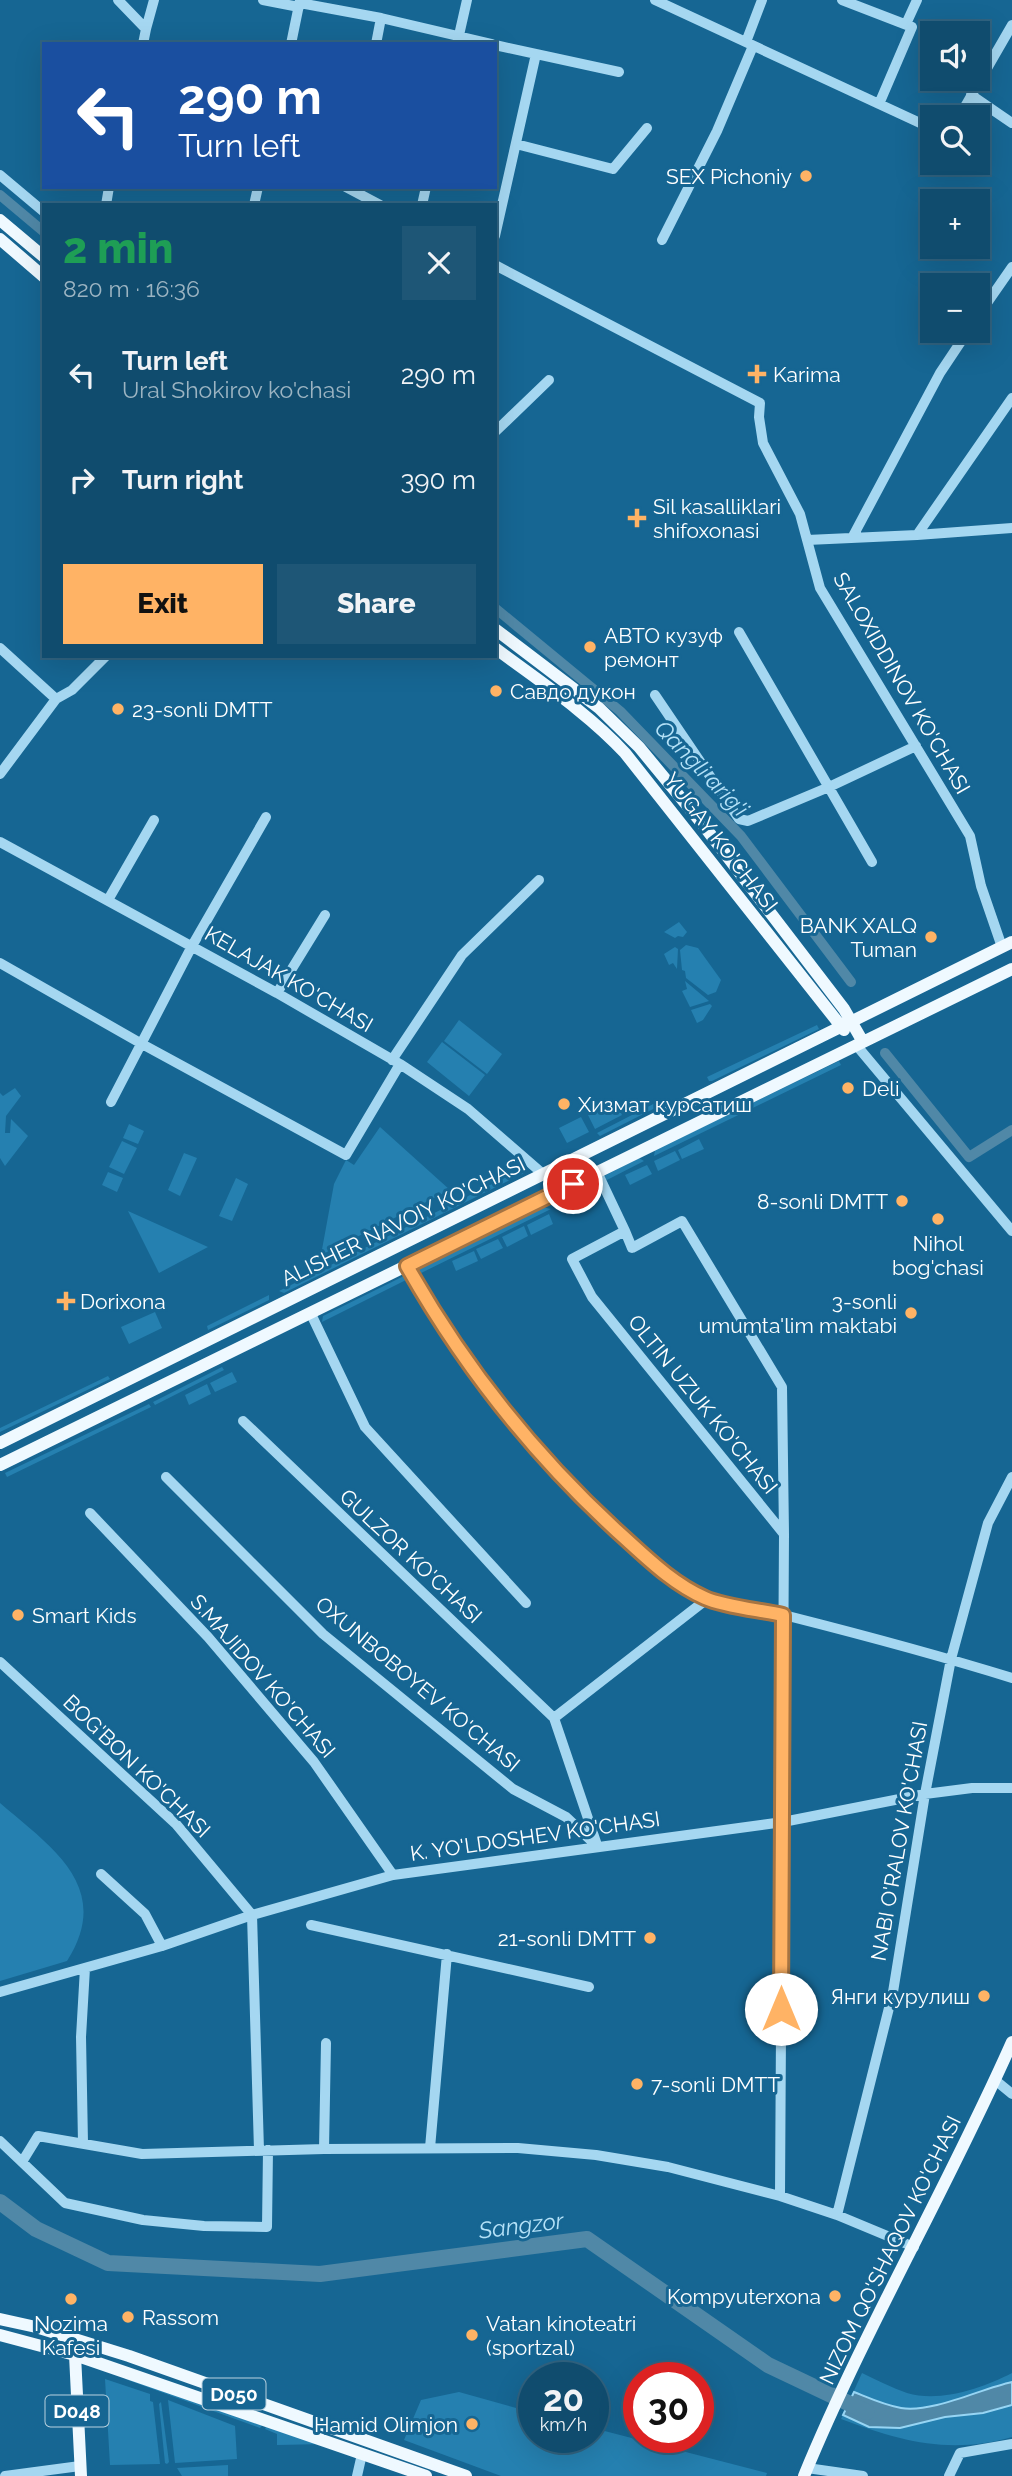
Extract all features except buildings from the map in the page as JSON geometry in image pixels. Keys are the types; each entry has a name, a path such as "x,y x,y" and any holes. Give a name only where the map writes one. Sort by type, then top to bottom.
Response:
{"main road":[{"path":"0,220 42,255"},
{"path":"0,239 42,274"},
{"name":"YUGAY KO'CHASI","path":"497,631 599,708 639,747 704,826 851,1032"},
{"name":"YUGAY KO'CHASI","path":"497,649 578,710 618,746 851,1032"},
{"name":"ALISHER NAVOIY KO'CHASI","path":"0,1465 838,1054 851,1032 1007,944"},
{"name":"ALISHER NAVOIY KO'CHASI","path":"0,1443 543,1174 851,1032 1012,970"},
{"path":"243,1321 253,1342"},
{"name":"NIZOM QO'SHAQOV KO'CHASI","path":"805,2472 855,2361 914,2247 1012,2042"},
{"name":"D050","path":"0,2319 36,2327 129,2356 466,2476"},
{"name":"D050","path":"0,2335 75,2355 426,2476"},
{"name":"D048","path":"75,2355 81,2471"}],"street":[{"path":"118,0 146,29"},
{"path":"143,42 154,0"},
{"path":"264,0 300,3 381,18 458,40 476,42"},
{"path":"458,40 467,0"},
{"path":"654,0 920,124"},
{"path":"662,240 717,131 762,0"},
{"path":"842,0 912,27 879,104"},
{"path":"906,24 916,0"},
{"path":"291,42 300,3"},
{"path":"376,42 381,18"},
{"path":"966,105 1012,25"},
{"path":"497,45 618,72"},
{"path":"497,227 536,54"},
{"path":"971,95 1012,123"},
{"path":"516,144 613,169 647,128"},
{"path":"0,175 42,210"},
{"path":"350,189 376,203"},
{"name":"SALOXIDDINOV KO'CHASI","path":"497,266 760,402 759,417 764,443 800,514 820,588 970,836 981,886 1007,944"},
{"path":"990,299 1012,267"},
{"path":"852,538 940,373 960,343"},
{"path":"497,430 549,380"},
{"path":"917,535 1012,398"},
{"path":"807,540 1012,528"},
{"path":"739,632 872,862"},
{"path":"0,648 56,699"},
{"path":"0,774 56,699 72,690 104,658"},
{"path":"655,695 739,818 748,821 829,788 916,746"},
{"path":"111,1102 192,946 266,817"},
{"path":"108,900 154,820"},
{"name":"KELAJAK KO'CHASI","path":"0,842 277,992 396,1062 468,1109 543,1174"},
{"path":"0,964 346,1155 396,1062 462,955 539,880"},
{"path":"277,992 325,915"},
{"path":"851,1032 1011,1226"},
{"path":"597,1172 632,1248 682,1221 782,1387 784,1534 780,2196"},
{"name":"OLTIN UZUK KO'CHASI","path":"625,1231 572,1259 593,1297 784,1534"},
{"path":"407,1266 467,1362 513,1424 565,1482 666,1576 707,1599 783,1615 951,1659 1012,1678"},
{"path":"311,1314 365,1427 526,1603"},
{"name":"GULZOR KO'CHASI","path":"243,1422 554,1718 597,1846"},
{"name":"OXUNBOBOYEV KO'CHASI","path":"166,1476 323,1634 513,1789 566,1817 597,1846"},
{"name":"NABI O'RALOV KO'CHASI","path":"837,2216 893,1992 925,1794 951,1659 988,1523 1012,1477"},
{"name":"S.MAJIDOV KO'CHASI","path":"90,1513 208,1637 314,1762 393,1875"},
{"path":"554,1718 707,1599"},
{"name":"BOG'BON KO'CHASI","path":"0,1662 176,1824 252,1915"},
{"name":"K. YO'LDOSHEV KO'CHASI","path":"0,1992 393,1875 783,1822 925,1794 972,1788 1012,1788"},
{"path":"101,1874 145,1914 162,1945"},
{"path":"0,2141 65,2203 143,2220 204,2226 267,2227 252,1915"},
{"path":"311,1925 589,1987"},
{"path":"430,2148 447,1954"},
{"path":"83,2143 81,2037 85,1968"},
{"path":"324,2149 326,2043"},
{"path":"995,2080 1012,2094"},
{"path":"22,2162 38,2136 142,2154 518,2148 596,2155 668,2166 780,2196 914,2247"},
{"path":"949,2476 960,2453 1012,2444"},
{"path":"357,2476 362,2454"},
{"path":"5,2476 81,2471"},
{"path":"805,2472 863,2476"}],"shaded area":[{"path":"679,922 687,932 683,937 675,938 664,932"},
{"path":"686,945 698,948 721,980 716,992 708,995 686,978 685,971 682,970 680,950"},
{"path":"675,947 678,949 677,969 673,963 669,965 664,954"},
{"path":"685,981 709,1001 690,1007 682,991 687,989"},
{"path":"710,1004 712,1006 703,1020 697,1023 691,1010"},
{"path":"459,1020 502,1054 487,1074 444,1041"},
{"path":"817,1025 819,1029 712,1081 707,1077"},
{"path":"442,1042 485,1075 469,1096 427,1062"},
{"path":"839,1061 841,1065 654,1156 655,1150"},
{"path":"15,1088 21,1096 6,1116 5,1133 10,1133 11,1119 28,1136 5,1166 0,1158 0,1093 3,1096"},
{"path":"663,1099 663,1104 600,1136 597,1133"},
{"path":"615,1101 622,1115 595,1129 588,1115"},
{"path":"581,1117 589,1132 567,1143 559,1128"},
{"path":"129,1124 144,1131 138,1144 123,1138"},
{"path":"380,1127 450,1190 321,1255 334,1184 346,1160 354,1165"},
{"path":"699,1139 704,1149 682,1159 678,1150"},
{"path":"122,1141 137,1148 124,1174 109,1167"},
{"path":"675,1151 680,1160 658,1171 654,1161"},
{"path":"184,1153 197,1158 180,1196 168,1190"},
{"path":"639,1158 644,1161 603,1182 604,1176"},
{"path":"647,1165 652,1174 630,1185 625,1175"},
{"path":"526,1167 526,1172 284,1293 279,1291"},
{"path":"108,1172 123,1178 117,1192 102,1185"},
{"path":"236,1178 248,1184 232,1221 219,1216"},
{"path":"595,1181 597,1185 560,1203 561,1198"},
{"path":"591,1194 595,1204 573,1215 569,1205"},
{"path":"542,1207 551,1209 415,1276 413,1271"},
{"path":"128,1211 208,1247 159,1273"},
{"path":"549,1214 553,1224 531,1235 527,1225"},
{"path":"524,1226 528,1236 507,1247 502,1237"},
{"path":"498,1239 503,1248 481,1259 476,1249"},
{"path":"474,1251 478,1261 456,1271 452,1261"},
{"path":"408,1274 410,1278 322,1322 323,1316"},
{"path":"269,1295 269,1300 208,1330 207,1326"},
{"path":"155,1312 162,1328 129,1344 121,1327"},
{"path":"222,1367 224,1370 155,1405 153,1402"},
{"path":"232,1372 237,1382 215,1392 210,1383"},
{"path":"108,1376 110,1379 0,1432 0,1428"},
{"path":"207,1384 211,1394 189,1405 185,1395"},
{"path":"149,1404 151,1407 7,1477 5,1473"},
{"path":"0,1803 39,1836 70,1871 80,1890 84,1911 80,1935 67,1961 0,1981"},
{"path":"862,2373 907,2393 933,2396 975,2389 1012,2373 1012,2437 967,2445 925,2443 884,2434 841,2419"},
{"path":"126,2375 264,2423 260,2428 125,2379"},
{"path":"105,2379 150,2394 160,2464 110,2465"},
{"path":"1012,2382 1012,2405 983,2413 945,2417 900,2428 869,2427 843,2415 854,2392 889,2405 914,2409 942,2404"},
{"path":"459,2392 518,2409 518,2453 609,2453 609,2432 623,2436 623,2453 690,2453 767,2473 766,2476 501,2476 404,2440 421,2400"},
{"path":"168,2400 235,2426 237,2459 175,2463"},
{"path":"161,2402 169,2462 167,2464 159,2404"},
{"path":"267,2424 325,2444 277,2445 277,2434 265,2429"},
{"path":"228,2465 228,2476 182,2476 177,2468"}],"waterway":[{"name":"Qangli arig'i","path":"0,195 42,230"},
{"name":"Qangli arig'i","path":"497,610 620,711 741,836 851,982"},
{"name":"Qangli arig'i","path":"885,1053 969,1157 1012,1130"},
{"name":"Sangzor","path":"0,2202 36,2229 108,2263 320,2274 587,2239 768,2365 867,2412"}],"place":[{"name":"SEX Pichoniy","path":"806,176"},
{"name":"Karima","path":"757,374"},
{"name":"Sil kasalliklari shifoxonasi","path":"637,518"},
{"name":"АВТО кузуф ремонт","path":"590,647"},
{"name":"Cавдо дукон","path":"496,691"},
{"name":"23-sonli DMTT","path":"118,709"},
{"name":"BANK XALQ Tuman","path":"931,937"},
{"name":"Deli","path":"848,1088"},
{"name":"Хизмат курсатиш","path":"564,1104"},
{"name":"8-sonli DMTT","path":"902,1201"},
{"name":"Nihol bog'chasi","path":"938,1219"},
{"name":"Dorixona","path":"66,1301"},
{"name":"3-sonli umumta'lim maktabi","path":"911,1313"},
{"name":"Smart Kids","path":"18,1615"},
{"name":"21-sonli DMTT","path":"650,1938"},
{"name":"Янги курулиш","path":"984,1996"},
{"name":"7-sonli DMTT","path":"637,2084"},
{"name":"Kompyuterxona","path":"835,2296"},
{"name":"Nozima Kafesi","path":"71,2299"},
{"name":"Rassom","path":"128,2317"},
{"name":"Vatan kinoteatri (sportzal)","path":"472,2335"},
{"name":"Hamid Olimjon","path":"472,2424"}],"route":[{"path":"573,1184 407,1266 460,1352 513,1424 573,1491 666,1576 707,1599 783,1615 781,2009"}]}
